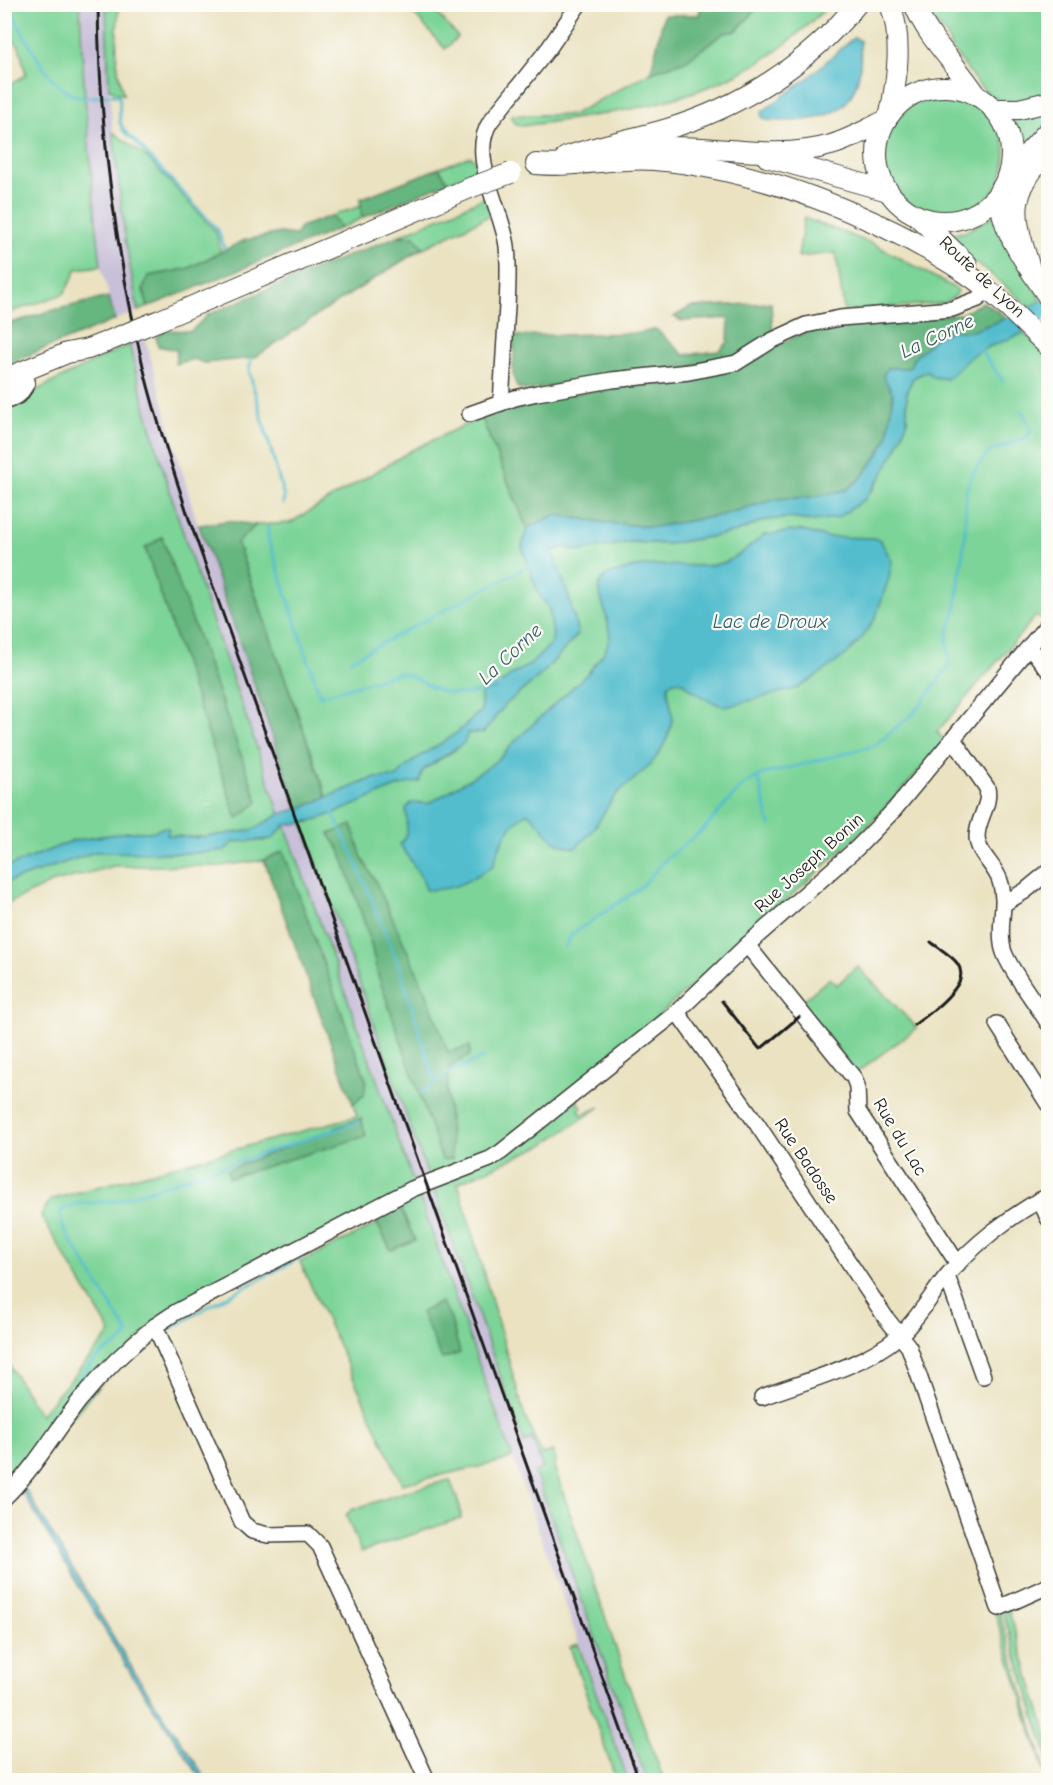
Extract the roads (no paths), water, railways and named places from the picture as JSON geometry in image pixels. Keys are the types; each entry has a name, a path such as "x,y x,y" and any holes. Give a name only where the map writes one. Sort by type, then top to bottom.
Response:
{"highway":[{"path":"4,398 17,393 11,384"}],"main road":[{"path":"566,157 592,147 693,121 745,96 795,65 824,40 857,4"},
{"path":"890,4 895,20 897,69 888,117 880,134 877,156 881,178 888,191 900,204 914,214 941,221 962,218 981,210 1048,132"},
{"path":"914,4 932,39 977,96"},
{"path":"11,384 71,361 97,346 472,187 536,164 566,157 603,150 644,147 701,148 756,153 798,151 847,140 888,117 911,96 937,88 958,89 977,96 1002,120 1010,147 1010,162 1004,183"},
{"path":"993,109 1019,109 1048,102"},
{"path":"1030,268 1018,222 1018,199 1023,183 1048,152"},
{"path":"756,153 793,166 888,191"},
{"path":"536,164 552,166 618,160 654,160 694,166 751,179 819,201 881,227 933,253 968,274 1048,346"},
{"name":"Route de Lyon","path":"1004,183 999,205 1001,214 1010,234 1046,293"},
{"name":"Route de Lyon","path":"914,214 1048,339"}],"street":[{"path":"501,403 508,285 507,245 485,166 482,141 484,131 490,122 549,48 579,4"},
{"path":"470,414 501,403 556,389 633,377 689,372 736,363 771,341 806,325 840,318 952,309 978,299 986,289"},
{"name":"Rue Joseph Bonin","path":"4,1498 20,1483 81,1399 114,1360 155,1326 176,1312 412,1189 490,1159 677,1012 747,945 877,828 1048,624"},
{"path":"1030,647 1048,670"},
{"path":"953,739 987,788 989,795 977,838 980,848 999,876 1004,892 1003,950 1048,1023"},
{"path":"1005,903 1025,891 1048,872"},
{"name":"Rue du Lac","path":"747,945 854,1078 857,1086 858,1111 958,1264"},
{"name":"Rue Badosse","path":"677,1012 739,1096 886,1318 909,1347 999,1608 1048,1586"},
{"path":"997,1024 1048,1104"},
{"path":"762,1397 869,1357 900,1335 971,1250 1044,1198 1048,1218"},
{"path":"947,1276 983,1376"},
{"path":"155,1326 242,1522 252,1531 268,1534 308,1534 320,1546 427,1780"}],"water":[{"path":"853,38 860,41 857,84 850,98 839,109 809,120 767,120 762,117 762,112 809,77"},
{"path":"1008,318 1024,333 971,356 947,379 933,377 927,371 913,378 907,391 907,422 898,446 865,499 837,518 813,521 789,518 765,520 737,532 668,544 631,542 580,551 564,547 552,551 568,594 578,634 543,673 505,705 483,733 468,733 464,743 423,770 419,782 396,787 320,818 285,825 272,839 234,842 225,850 195,853 95,852 5,883 5,868 72,841 128,832 152,832 165,827 169,829 167,835 197,838 252,830 280,814 374,778 397,777 412,762 456,734 481,712 481,693 495,689 511,675 531,664 550,645 553,636 549,608 538,593 522,547 527,528 556,515 654,527 722,515 777,499 814,497 846,490 861,478 877,457 888,437 893,394 883,376 887,368 909,368 914,358 935,338 949,331 972,331"},
{"name":"Lac de Droux","path":"799,530 827,537 880,540 892,561 889,578 875,619 846,655 798,688 725,707 705,699 680,681 673,681 668,685 672,712 670,731 658,755 646,769 614,797 593,829 575,848 553,839 528,813 510,829 501,843 493,866 454,886 426,890 423,880 400,844 407,832 406,809 411,803 430,803 484,770 502,756 588,673 605,651 610,637 598,587 605,576 634,567 705,566 724,563 740,554 764,535"},
{"path":"23,1485 135,1673 207,1780 202,1780 133,1677 20,1488"}],"waterway":[{"path":"7,4 38,58 57,84 68,93 80,97 117,95 120,99 120,122 124,131 218,230 224,248"},
{"name":"La Corne","path":"1009,327 1048,308"},
{"path":"979,348 1003,381"},
{"path":"251,359 249,371 284,497 283,504"},
{"path":"565,947 572,934 640,888 666,859 704,829 741,787 760,775 874,746 914,713 948,667 948,633 955,613 965,536 966,490 974,471 989,452 1025,438 1031,430 1022,410"},
{"path":"268,527 268,538 320,696 399,673 411,676 447,693 474,693 501,685"},
{"path":"350,660 532,564"},
{"path":"758,777 770,825"},
{"path":"332,812 354,857 399,966 435,1081"},
{"path":"421,1093 453,1070 483,1058"},
{"path":"40,1441 49,1422 94,1360 119,1344 128,1333 64,1229 60,1218 62,1210 76,1204 116,1201 359,1122"},
{"path":"165,1332 302,1257"}],"railway":[{"path":"98,4 102,96 110,186 133,321 159,424 189,519 639,1780"},
{"path":"914,1025 945,1000 961,977 957,963 931,942"},
{"path":"722,1001 759,1048 799,1017"}]}
